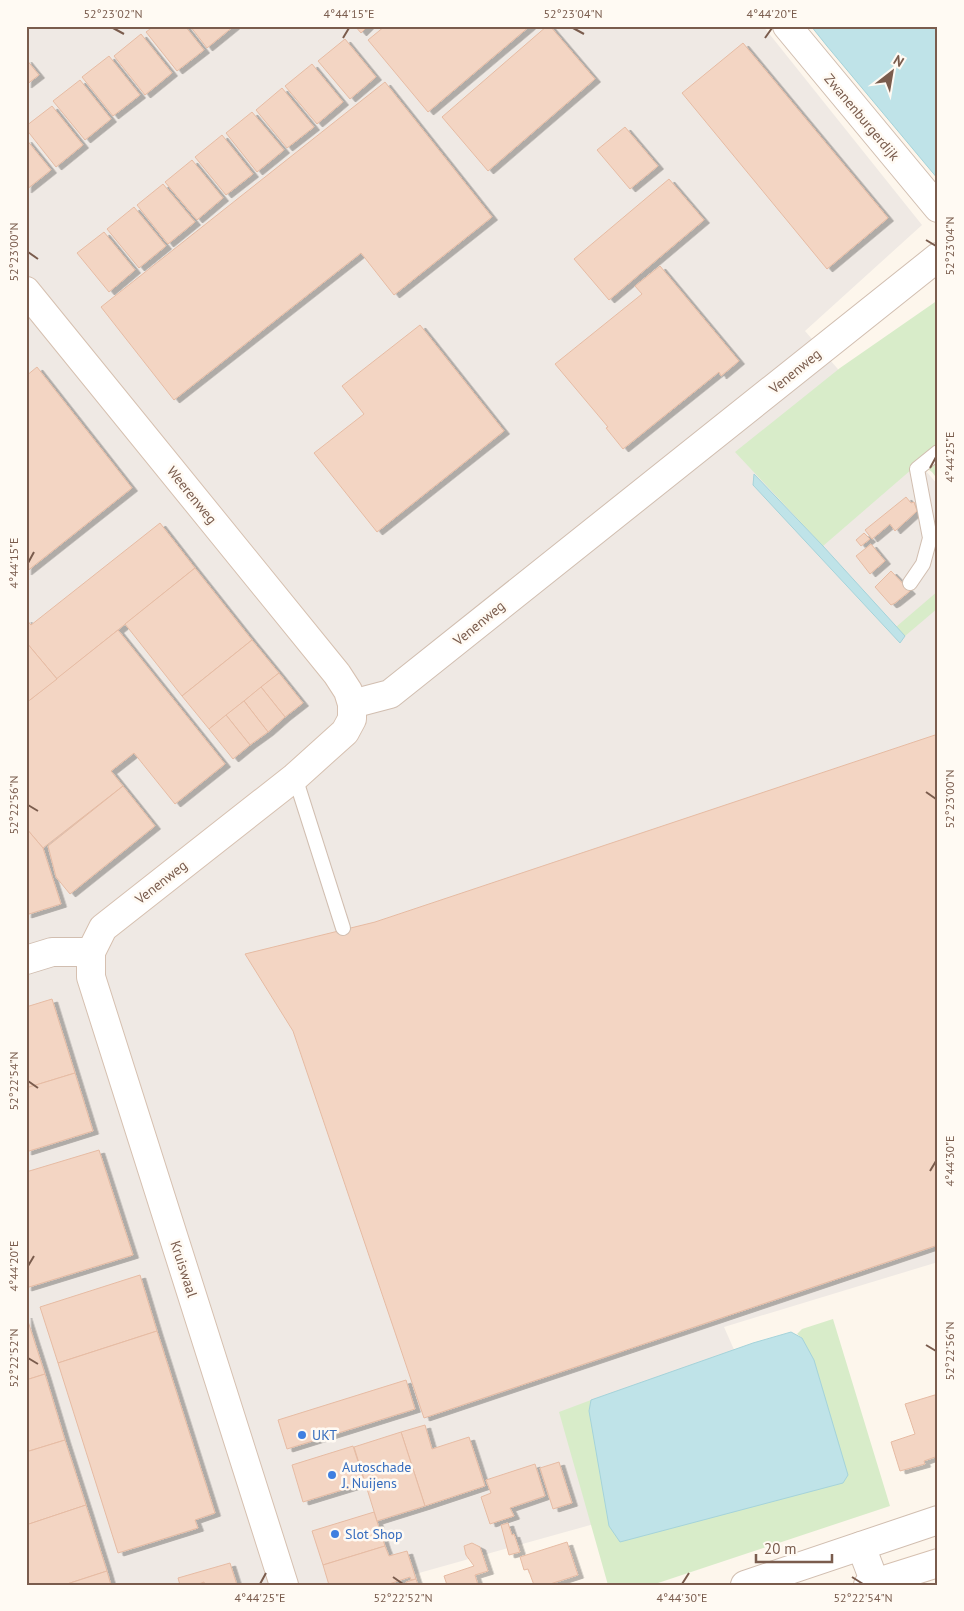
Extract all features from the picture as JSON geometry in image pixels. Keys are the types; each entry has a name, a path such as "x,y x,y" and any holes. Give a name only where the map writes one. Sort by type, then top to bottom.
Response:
{"street":[{"name":"Zwanenburgerdijk","path":"787,26 938,208"},
{"name":"Venenweg","path":"91,952 103,928 295,777 346,732 352,718 352,704 390,694 938,257"},
{"name":"Weerenweg","path":"26,291 338,674 348,691 352,704"},
{"path":"26,960 52,952 91,952"},
{"name":"Kruiswaal","path":"91,952 91,977 284,1585"},
{"path":"745,1585 938,1520"},
{"path":"861,1546 872,1584 938,1563"}],"lane":[{"path":"910,583 923,564 930,538 917,469 938,452"},
{"path":"295,777 343,928"}],"shaded area":[{"path":"26,26 763,26 922,225 805,331 938,485 938,1262 724,1327 787,1470 376,1585 26,1585"}],"green space":[{"path":"938,300 938,480 932,472 919,463 823,546 735,452 840,368"},
{"path":"938,591 938,608 905,636 896,627"},
{"path":"833,1319 890,1506 652,1585 608,1585 559,1412 591,1400 589,1411 802,1338 797,1334 802,1329"}],"water":[{"path":"811,26 938,26 938,179 827,46"},
{"path":"754,474 905,636 900,643 753,485"},
{"path":"791,1332 802,1338 814,1360 848,1475 843,1483 620,1542 609,1526 589,1411 591,1400 753,1343"}],"building":[{"path":"154,26 185,26 204,50 177,71 146,32"},
{"path":"190,26 234,26 207,48"},
{"path":"355,26 368,26 361,33"},
{"path":"385,26 530,26 428,112 368,40"},
{"path":"547,26 550,26 595,79 488,171 442,117"},
{"path":"141,34 172,73 145,95 114,56"},
{"path":"345,39 376,77 350,99 318,61"},
{"path":"743,43 888,218 827,269 682,93"},
{"path":"109,56 140,95 113,116 82,77"},
{"path":"26,59 39,75 26,85"},
{"path":"312,64 343,102 317,124 285,86"},
{"path":"80,80 111,119 85,140 53,101"},
{"path":"385,82 492,217 394,295 361,253 174,400 101,307"},
{"path":"282,88 314,127 287,148 256,110"},
{"path":"52,106 83,145 56,167 26,129 26,126"},
{"path":"252,112 284,150 257,172 226,133"},
{"path":"625,127 658,166 630,189 597,150"},
{"path":"222,135 253,174 226,195 195,157"},
{"path":"26,139 51,170 26,190"},
{"path":"192,160 223,198 197,220 165,182"},
{"path":"669,179 704,220 609,300 574,259"},
{"path":"163,184 195,222 168,244 137,205"},
{"path":"134,207 166,246 139,268 107,229"},
{"path":"104,232 135,270 109,292 77,253"},
{"path":"660,266 739,361 721,376 719,372 623,449 606,428 608,427 555,364 642,294 635,286"},
{"path":"420,325 504,431 377,532 314,453 364,414 342,386"},
{"path":"37,367 132,488 26,572 26,376"},
{"path":"906,497 911,503 914,502 917,511 895,531 890,524 872,539 865,530"},
{"path":"160,523 195,568 57,679 26,642 26,619 31,625"},
{"path":"864,533 870,539 861,546 856,540"},
{"path":"871,544 885,561 870,574 856,556"},
{"path":"195,568 252,640 182,696 125,624"},
{"path":"891,571 910,591 891,605 875,587"},
{"path":"118,630 225,764 175,804 134,753 111,771 123,786 43,848 26,828 26,703"},
{"path":"252,640 279,673 209,729 182,696"},
{"path":"26,642 57,679 26,703"},
{"path":"279,673 303,703 285,717 261,687"},
{"path":"261,687 285,717 268,732 244,701"},
{"path":"244,701 268,732 250,745 226,715"},
{"path":"226,715 250,745 233,759 209,729"},
{"path":"938,734 938,1245 424,1418 293,1031 245,954 375,922"},
{"path":"123,786 155,826 70,894 56,877 48,846"},
{"path":"26,828 43,848 61,904 26,915"},
{"path":"52,999 75,1073 26,1088 26,1007"},
{"path":"75,1073 93,1131 26,1152 26,1088"},
{"path":"99,1150 133,1255 26,1288 26,1172"},
{"path":"140,1275 157,1331 58,1363 40,1307"},
{"path":"26,1315 45,1374 26,1380"},
{"path":"157,1331 215,1513 195,1520 198,1528 118,1553 58,1363"},
{"path":"45,1374 65,1440 26,1452 26,1380"},
{"path":"406,1380 415,1409 287,1449 278,1420"},
{"path":"938,1394 938,1456 924,1461 925,1464 900,1471 891,1442 915,1434 905,1404"},
{"path":"425,1425 432,1449 469,1437 485,1486 425,1506 401,1432"},
{"path":"401,1432 425,1506 377,1521 354,1447"},
{"path":"65,1440 86,1505 26,1525 26,1452"},
{"path":"353,1446 365,1483 303,1502 292,1465"},
{"path":"559,1462 572,1503 553,1509 540,1468"},
{"path":"535,1464 545,1496 510,1508 514,1516 490,1524 481,1497 491,1493 486,1480"},
{"path":"86,1505 107,1571 64,1585 26,1585 26,1525"},
{"path":"374,1512 385,1546 323,1565 312,1531"},
{"path":"508,1523 520,1552 509,1555 501,1525"},
{"path":"567,1542 578,1575 547,1585 534,1585 528,1569 524,1570 520,1557"},
{"path":"472,1543 480,1547 488,1571 475,1575 478,1585 447,1585 444,1576 474,1566 466,1555 464,1546"},
{"path":"385,1546 389,1556 407,1551 416,1579 411,1580 410,1577 386,1585 329,1585 323,1565"},
{"path":"230,1563 237,1585 205,1585 204,1582 196,1585 180,1585 178,1578"},
{"path":"107,1571 111,1585 64,1585"},
{"path":"416,1579 418,1585 406,1585 406,1582"}],"place":[{"name":"UKT","path":"302,1435"},
{"name":"Autoschade J. Nuijens","path":"332,1475"},
{"name":"Slot Shop","path":"335,1534"}]}
